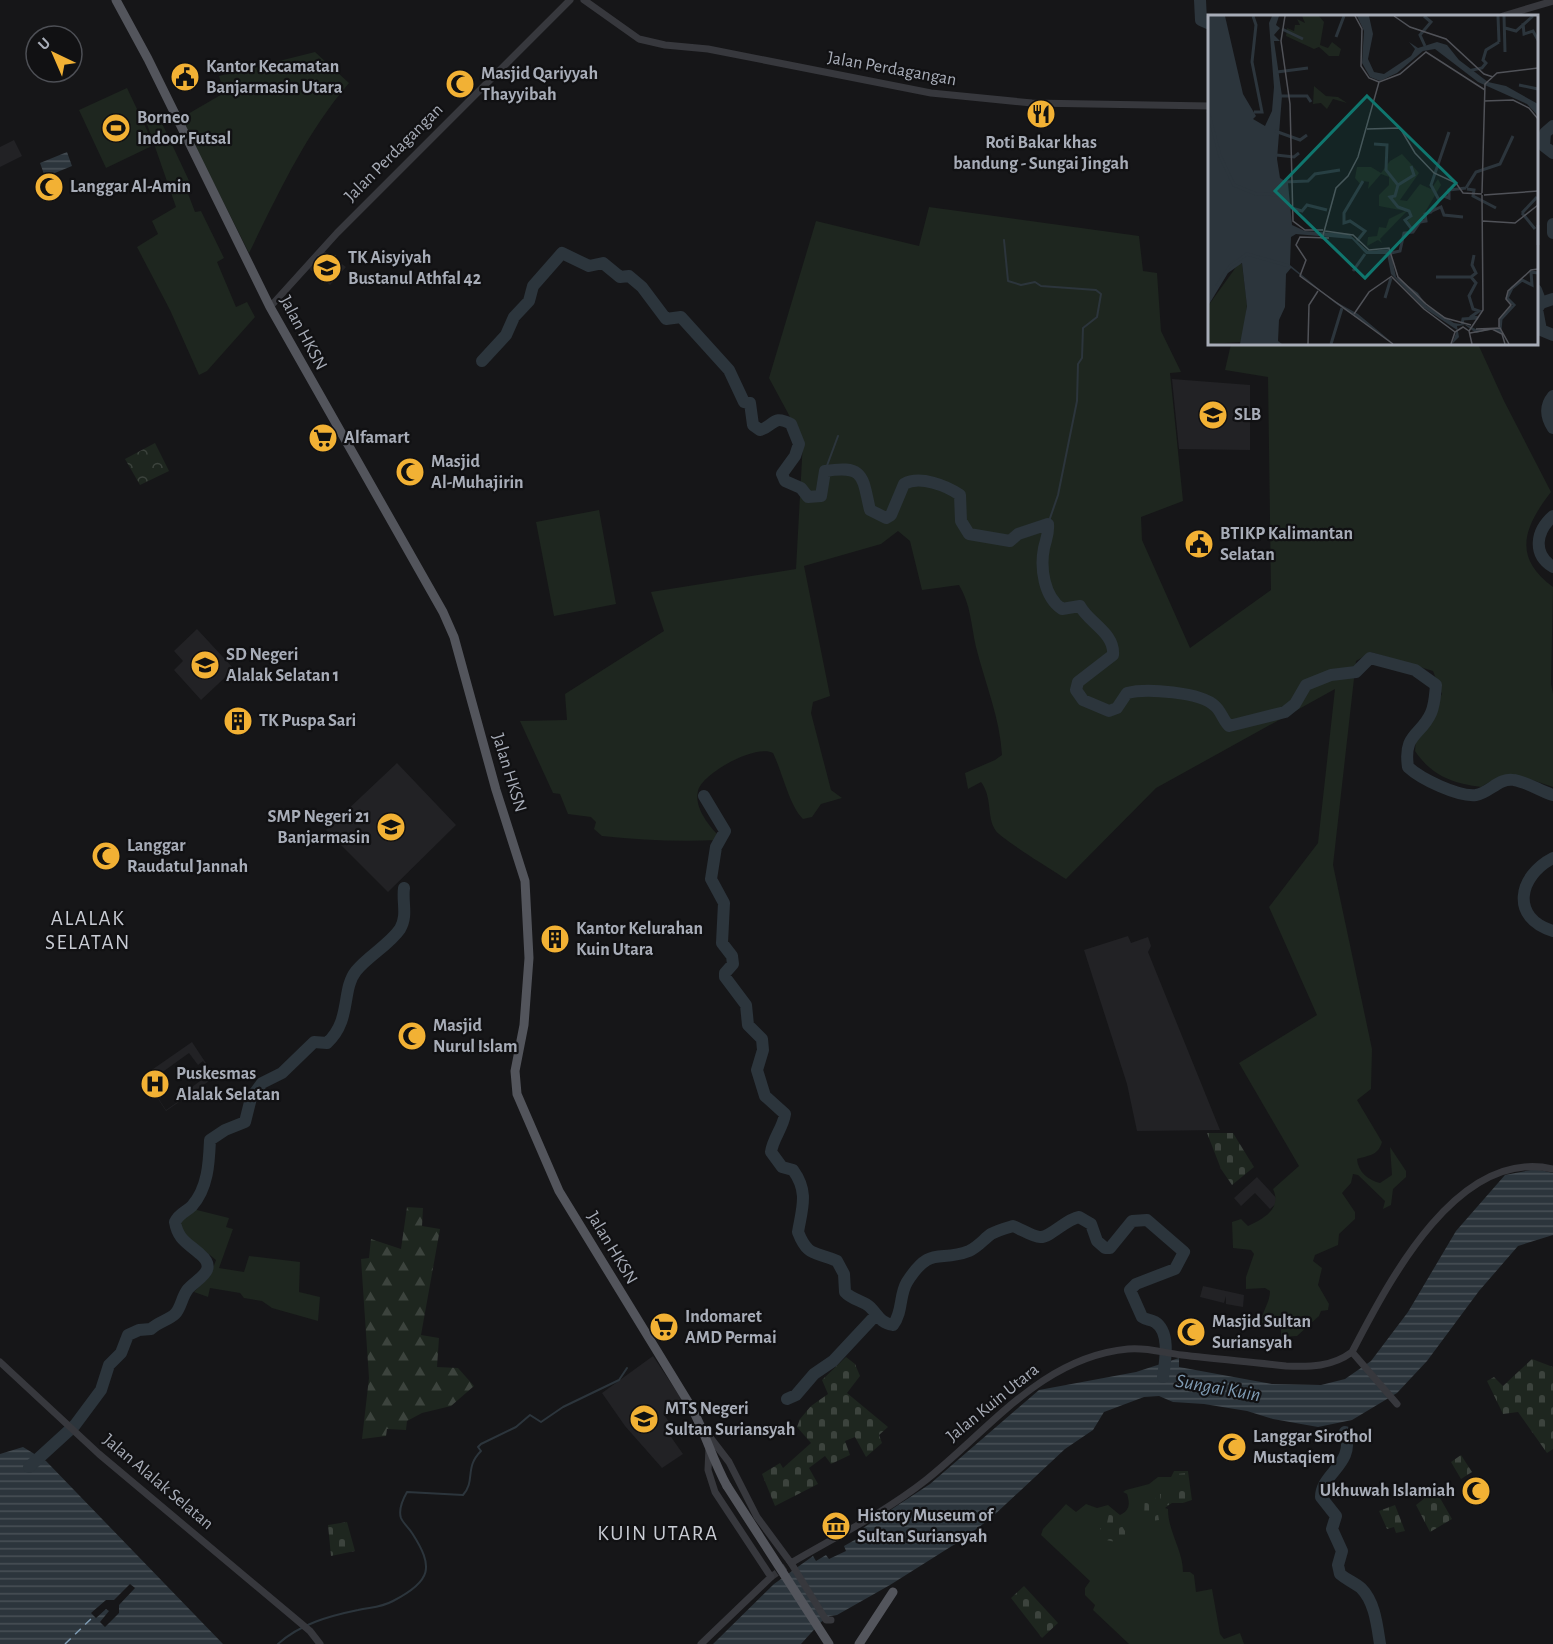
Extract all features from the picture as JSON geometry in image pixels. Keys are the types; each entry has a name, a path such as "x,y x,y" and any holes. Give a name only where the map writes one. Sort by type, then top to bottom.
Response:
{"main road":[{"name":"Jalan HKSN","path":"116,0 148,59 270,307 443,612 454,638 489,768 525,881 529,958 527,993 515,1071 517,1094 564,1200 704,1430"},
{"path":"704,1430 709,1447 727,1486 829,1644"},
{"path":"859,1644 893,1592"}],"street":[{"name":"Jalan Perdagangan","path":"270,307 337,232 570,0"},
{"name":"Jalan Perdagangan","path":"584,0 639,39 665,45 708,49 931,93 1032,103 1208,106"},
{"path":"1506,15 1553,1"},
{"path":"1394,1401 1354,1354 1401,1266 1442,1211 1463,1194 1494,1176 1519,1166 1553,1169"},
{"name":"Jalan Kuin Utara","path":"792,1565 859,1526 926,1479 997,1416 1060,1370 1108,1353 1152,1350 1179,1355 1306,1367 1338,1361 1354,1354"},
{"name":"Jalan Alalak Selatan","path":"0,1362 78,1434 310,1631 320,1644"},
{"name":"Jalan HKSN","path":"704,1430 729,1462 757,1517 828,1620"},
{"path":"701,1644 771,1577 716,1492 708,1470 709,1447"}],"shaded area":[{"path":"14,140 22,156 0,167 0,147"},
{"name":"TK Aisyiyah Bustanul Athfal 42","path":"324,251 346,267 330,285 309,269"},
{"name":"SLB","path":"1172,379 1250,385 1250,450 1179,449"},
{"name":"SD Negeri Alalak Selatan 1","path":"197,629 234,669 201,700 174,670 183,661 174,651"},
{"name":"SMP Negeri 21 Banjarmasin","path":"397,763 456,825 388,892 326,830"},
{"path":"1128,936 1131,943 1148,937 1151,946 1148,952 1220,1130 1137,1131 1127,1084 1084,950"},
{"name":"Puskesmas Alalak Selatan","path":"192,1042 215,1077 166,1111 143,1076","holes":["189,1053 198,1065 203,1061 211,1073 177,1098 179,1101 166,1110 158,1098 167,1091 157,1076"]},
{"path":"1257,1177 1279,1201 1270,1209 1255,1193 1241,1206 1234,1198"},
{"path":"1203,1286 1244,1295 1243,1307 1226,1304 1226,1296 1224,1303 1200,1297"},
{"name":"MTS Negeri Sultan Suriansyah","path":"653,1356 685,1404 665,1416 669,1422 664,1427 683,1454 662,1468 625,1426 602,1393"}],"green space":[{"path":"315,52 349,83 306,143 249,253 181,118 224,93 219,76"},
{"name":"Borneo Indoor Futsal","path":"127,88 154,145 106,168 79,110"},
{"path":"159,117 192,187 187,191 195,212 201,211 224,258 217,262 236,307 247,302 255,317 207,371 199,375 170,310 137,247 158,234 152,221 176,207 147,124"},
{"path":"929,207 1139,236 1143,271 1157,273 1161,331 1181,372 1170,373 1183,501 1141,517 1142,540 1190,648 1271,590 1268,377 1225,370 1231,345 1478,345 1504,401 1551,492 1534,517 1526,541 1527,553 1532,564 1540,576 1553,587 1551,684 1553,694 1553,787 1517,776 1508,776 1481,787 1444,777 1428,767 1415,751 1416,737 1442,694 1433,671 1371,652 1356,661 1333,865 1372,1049 1371,1089 1357,1100 1382,1142 1378,1150 1369,1156 1357,1159 1364,1175 1380,1183 1392,1175 1390,1147 1406,1171 1406,1177 1393,1189 1391,1205 1383,1209 1385,1201 1358,1175 1353,1174 1351,1183 1342,1193 1355,1212 1355,1219 1339,1234 1338,1245 1315,1255 1313,1261 1322,1268 1318,1285 1329,1304 1328,1310 1321,1311 1319,1316 1297,1336 1281,1337 1281,1329 1261,1327 1270,1291 1265,1288 1246,1289 1246,1277 1254,1254 1251,1250 1233,1248 1232,1222 1241,1219 1248,1226 1266,1216 1274,1207 1273,1189 1299,1166 1239,1063 1317,1015 1269,907 1318,843 1335,689 1156,788 1066,879 996,831 991,820 987,794 981,782 968,789 965,773 1002,755 992,701 976,647 968,608 959,585 922,590 910,541 898,531 881,544 804,566 830,696 813,702 811,713 831,790 842,798 821,804 812,817 803,819 798,813 773,753 765,751 743,756 719,769 709,776 698,791 700,809 706,821 719,836 718,840 631,839 602,836 594,829 596,822 591,817 568,814 560,794 553,793 520,721 567,720 565,694 664,631 651,592 796,569 803,441 769,378 816,221 919,246"},
{"path":"155,443 169,471 140,485 125,459"},
{"path":"599,510 616,604 554,616 536,522"},
{"path":"1207,1133 1233,1133 1254,1167 1232,1185 1221,1169"},
{"path":"407,1207 423,1208 422,1226 440,1229 421,1335 439,1338 437,1367 458,1368 474,1386 451,1406 422,1413 407,1421 406,1430 387,1429 386,1436 362,1439 369,1378 361,1259 369,1258 371,1239 401,1249"},
{"path":"193,1209 229,1218 226,1227 233,1229 219,1268 244,1272 249,1256 300,1262 299,1292 320,1297 318,1321 272,1308 262,1301 244,1298 240,1293 210,1288 208,1297 194,1292 210,1276 216,1260 192,1242 183,1231 180,1217"},
{"path":"846,1357 855,1364 860,1376 847,1393 888,1427 879,1435 882,1443 866,1457 855,1437 845,1441 850,1455 831,1464 825,1456 809,1468 818,1484 775,1506 762,1474 780,1463 783,1468 811,1443 797,1427 800,1419 811,1406 828,1394 822,1380"},
{"path":"1532,1359 1553,1367 1553,1449 1547,1453 1518,1412 1503,1414 1487,1381 1494,1377 1503,1386"},
{"path":"1461,1455 1472,1472 1461,1479 1451,1462"},
{"path":"1174,1471 1188,1471 1192,1500 1172,1503 1165,1508 1168,1509 1183,1572 1190,1572 1194,1575 1196,1592 1212,1589 1220,1634 1224,1639 1240,1633 1244,1644 1129,1644 1093,1610 1095,1605 1085,1595 1085,1588 1090,1581 1041,1535 1043,1529 1066,1504 1076,1512 1086,1504 1097,1508 1108,1505 1120,1515 1126,1511 1129,1504 1127,1494 1123,1492 1149,1484 1158,1477 1171,1477"},
{"path":"1187,1473 1191,1499 1169,1500 1169,1505 1161,1506 1160,1494 1173,1493 1173,1479 1177,1479 1177,1474"},
{"path":"1153,1486 1159,1520 1144,1522 1145,1488"},
{"path":"1430,1494 1440,1498 1452,1519 1430,1532 1416,1505"},
{"path":"1395,1505 1405,1531 1396,1533 1394,1527 1387,1529 1379,1511"},
{"path":"1114,1513 1128,1536 1116,1542 1106,1540 1100,1528 1107,1523 1109,1514"},
{"path":"347,1522 355,1551 331,1556 328,1525"},
{"path":"1024,1586 1058,1623 1042,1638 1011,1598"}],"water":[{"path":"67,152 72,166 45,177 40,163"},
{"name":"Sungai Kuin","path":"1536,1169 1553,1173 1553,1235 1518,1246 1479,1291 1427,1361 1397,1393 1352,1420 1318,1427 1273,1419 1247,1411 1173,1402 1159,1396 1144,1397 1104,1412 1093,1430 1065,1449 991,1518 963,1539 890,1585 837,1615 830,1616 821,1622 801,1644 713,1644 774,1584 813,1556 816,1561 826,1555 829,1559 846,1551 844,1546 860,1537 857,1532 930,1484 1039,1390 1136,1372 1179,1358 1179,1367 1272,1384 1321,1385 1345,1379 1371,1361 1408,1312 1456,1231 1505,1175"},
{"path":"23,1447 46,1461 223,1644 0,1644 0,1454"}],"pier":[{"path":"130,1584 135,1588 119,1605 119,1613 105,1627 100,1622 109,1611 106,1609 96,1618 91,1613 106,1600 114,1600"}],"waterway":[{"path":"1200,0 1201,20 1208,23"},
{"path":"1553,126 1545,133 1544,146 1553,153"},
{"path":"1553,224 1553,233"},
{"path":"1004,240 1008,281 1021,285 1035,282 1041,286 1096,290 1101,294 1097,317 1083,328 1082,358 1078,364 1077,401 1058,495 1048,524"},
{"path":"482,361 506,335 514,317 529,301 533,286 562,253 589,266 603,263 620,277 629,276 642,287 666,319 681,317 729,370 744,402 750,403 753,425 760,430 777,420 791,424 799,444 795,456 782,474 785,481 801,488 808,497 821,496 825,471 848,470 855,472 863,481 870,510 886,518 891,515 904,484 925,481 941,485 960,495 961,521 969,534 1010,541 1018,534 1048,524 1043,564 1047,590 1062,609 1080,606 1106,634 1113,647 1113,655 1078,682 1076,690 1083,700 1109,711 1117,708 1127,693 1160,691 1186,694 1208,701 1215,706 1229,726 1285,712 1295,704 1306,685 1331,675 1356,672 1370,658 1415,670 1436,685 1431,713 1408,747 1408,767 1414,772 1430,782 1468,795 1481,794 1509,780 1524,783 1553,795"},
{"path":"1538,295 1541,303"},
{"path":"1541,303 1553,299"},
{"path":"1538,308 1541,303"},
{"path":"1538,314 1541,330 1553,335"},
{"path":"1553,396 1548,404 1547,412 1553,428"},
{"path":"825,471 838,436"},
{"path":"1553,516 1543,528 1539,542 1542,556 1553,567"},
{"path":"704,796 725,831 716,847 711,879 724,903 722,943 732,956 733,964 725,973 725,977 746,1005 748,1025 762,1039 763,1050 757,1070 765,1096 785,1114 771,1152 782,1167 793,1170 801,1186 803,1200 798,1232 805,1246 813,1253 837,1261 844,1274 845,1292 867,1305 882,1320 893,1325 898,1315 903,1292 915,1270 929,1259 969,1251 999,1230 1013,1226 1034,1236 1044,1237 1079,1217 1091,1224 1097,1241 1105,1248 1110,1248 1132,1221 1147,1220 1184,1252 1175,1269 1136,1284 1130,1290 1142,1317 1155,1322 1163,1333 1166,1348 1163,1377"},
{"path":"1553,858 1532,875 1524,896 1525,907 1530,917 1539,925 1553,931"},
{"path":"29,1467 75,1425 101,1390 109,1365 121,1353 128,1335 139,1330 151,1329 173,1316 179,1309 188,1289 205,1273 208,1265 200,1254 181,1237 175,1222 192,1206 201,1191 208,1166 210,1140 225,1130 245,1122 251,1098 262,1083 282,1073 314,1042 327,1043 335,1034 343,1015 351,979 366,960 400,929 404,914 404,888"},
{"path":"787,1399 796,1395 814,1374 833,1361 875,1316"},
{"path":"278,1644 296,1631 315,1622 347,1612 384,1605 416,1587 422,1580 426,1564 419,1545 400,1515 407,1492 463,1495 469,1484 473,1463 481,1451 478,1447 481,1444 516,1427 530,1415 541,1422 563,1407 619,1380 627,1368"},
{"path":"1345,1432 1346,1452 1326,1481 1321,1497 1336,1516 1332,1529 1342,1551 1338,1565 1340,1574 1366,1594 1375,1614 1380,1644"}],"ferry route":[{"path":"65,1644 94,1616"}],"tunnel":[{"path":"771,1577 791,1563"}],"place":[{"name":"Kantor Kecamatan Banjarmasin Utara","path":"185,77"},
{"name":"Masjid Qariyyah Thayyibah","path":"460,84"},
{"name":"Roti Bakar khas bandung - Sungai Jingah","path":"1041,114"},
{"name":"Borneo Indoor Futsal","path":"116,128"},
{"name":"Langgar Al-Amin","path":"49,187"},
{"name":"TK Aisyiyah Bustanul Athfal 42","path":"327,268"},
{"name":"SLB","path":"1213,415"},
{"name":"Alfamart","path":"323,438"},
{"name":"Masjid Al-Muhajirin","path":"410,472"},
{"name":"BTIKP Kalimantan Selatan","path":"1199,544"},
{"name":"SD Negeri Alalak Selatan 1","path":"205,665"},
{"name":"TK Puspa Sari","path":"238,721"},
{"name":"SMP Negeri 21 Banjarmasin","path":"391,827"},
{"name":"Langgar Raudatul Jannah","path":"106,856"},
{"name":"Kantor Kelurahan Kuin Utara","path":"555,939"},
{"name":"Masjid Nurul Islam","path":"412,1036"},
{"name":"Puskesmas Alalak Selatan","path":"155,1084"},
{"name":"Indomaret AMD Permai","path":"664,1327"},
{"name":"Masjid Sultan Suriansyah","path":"1191,1332"},
{"name":"MTS Negeri Sultan Suriansyah","path":"644,1419"},
{"name":"Langgar Sirothol Mustaqiem","path":"1232,1447"},
{"name":"Ukhuwah Islamiah","path":"1476,1491"},
{"name":"History Museum of Sultan Suriansyah","path":"836,1526"}],"district":[{"name":"ALALAK SELATAN","path":"88,930"},
{"name":"KUIN UTARA","path":"658,1533"}]}
